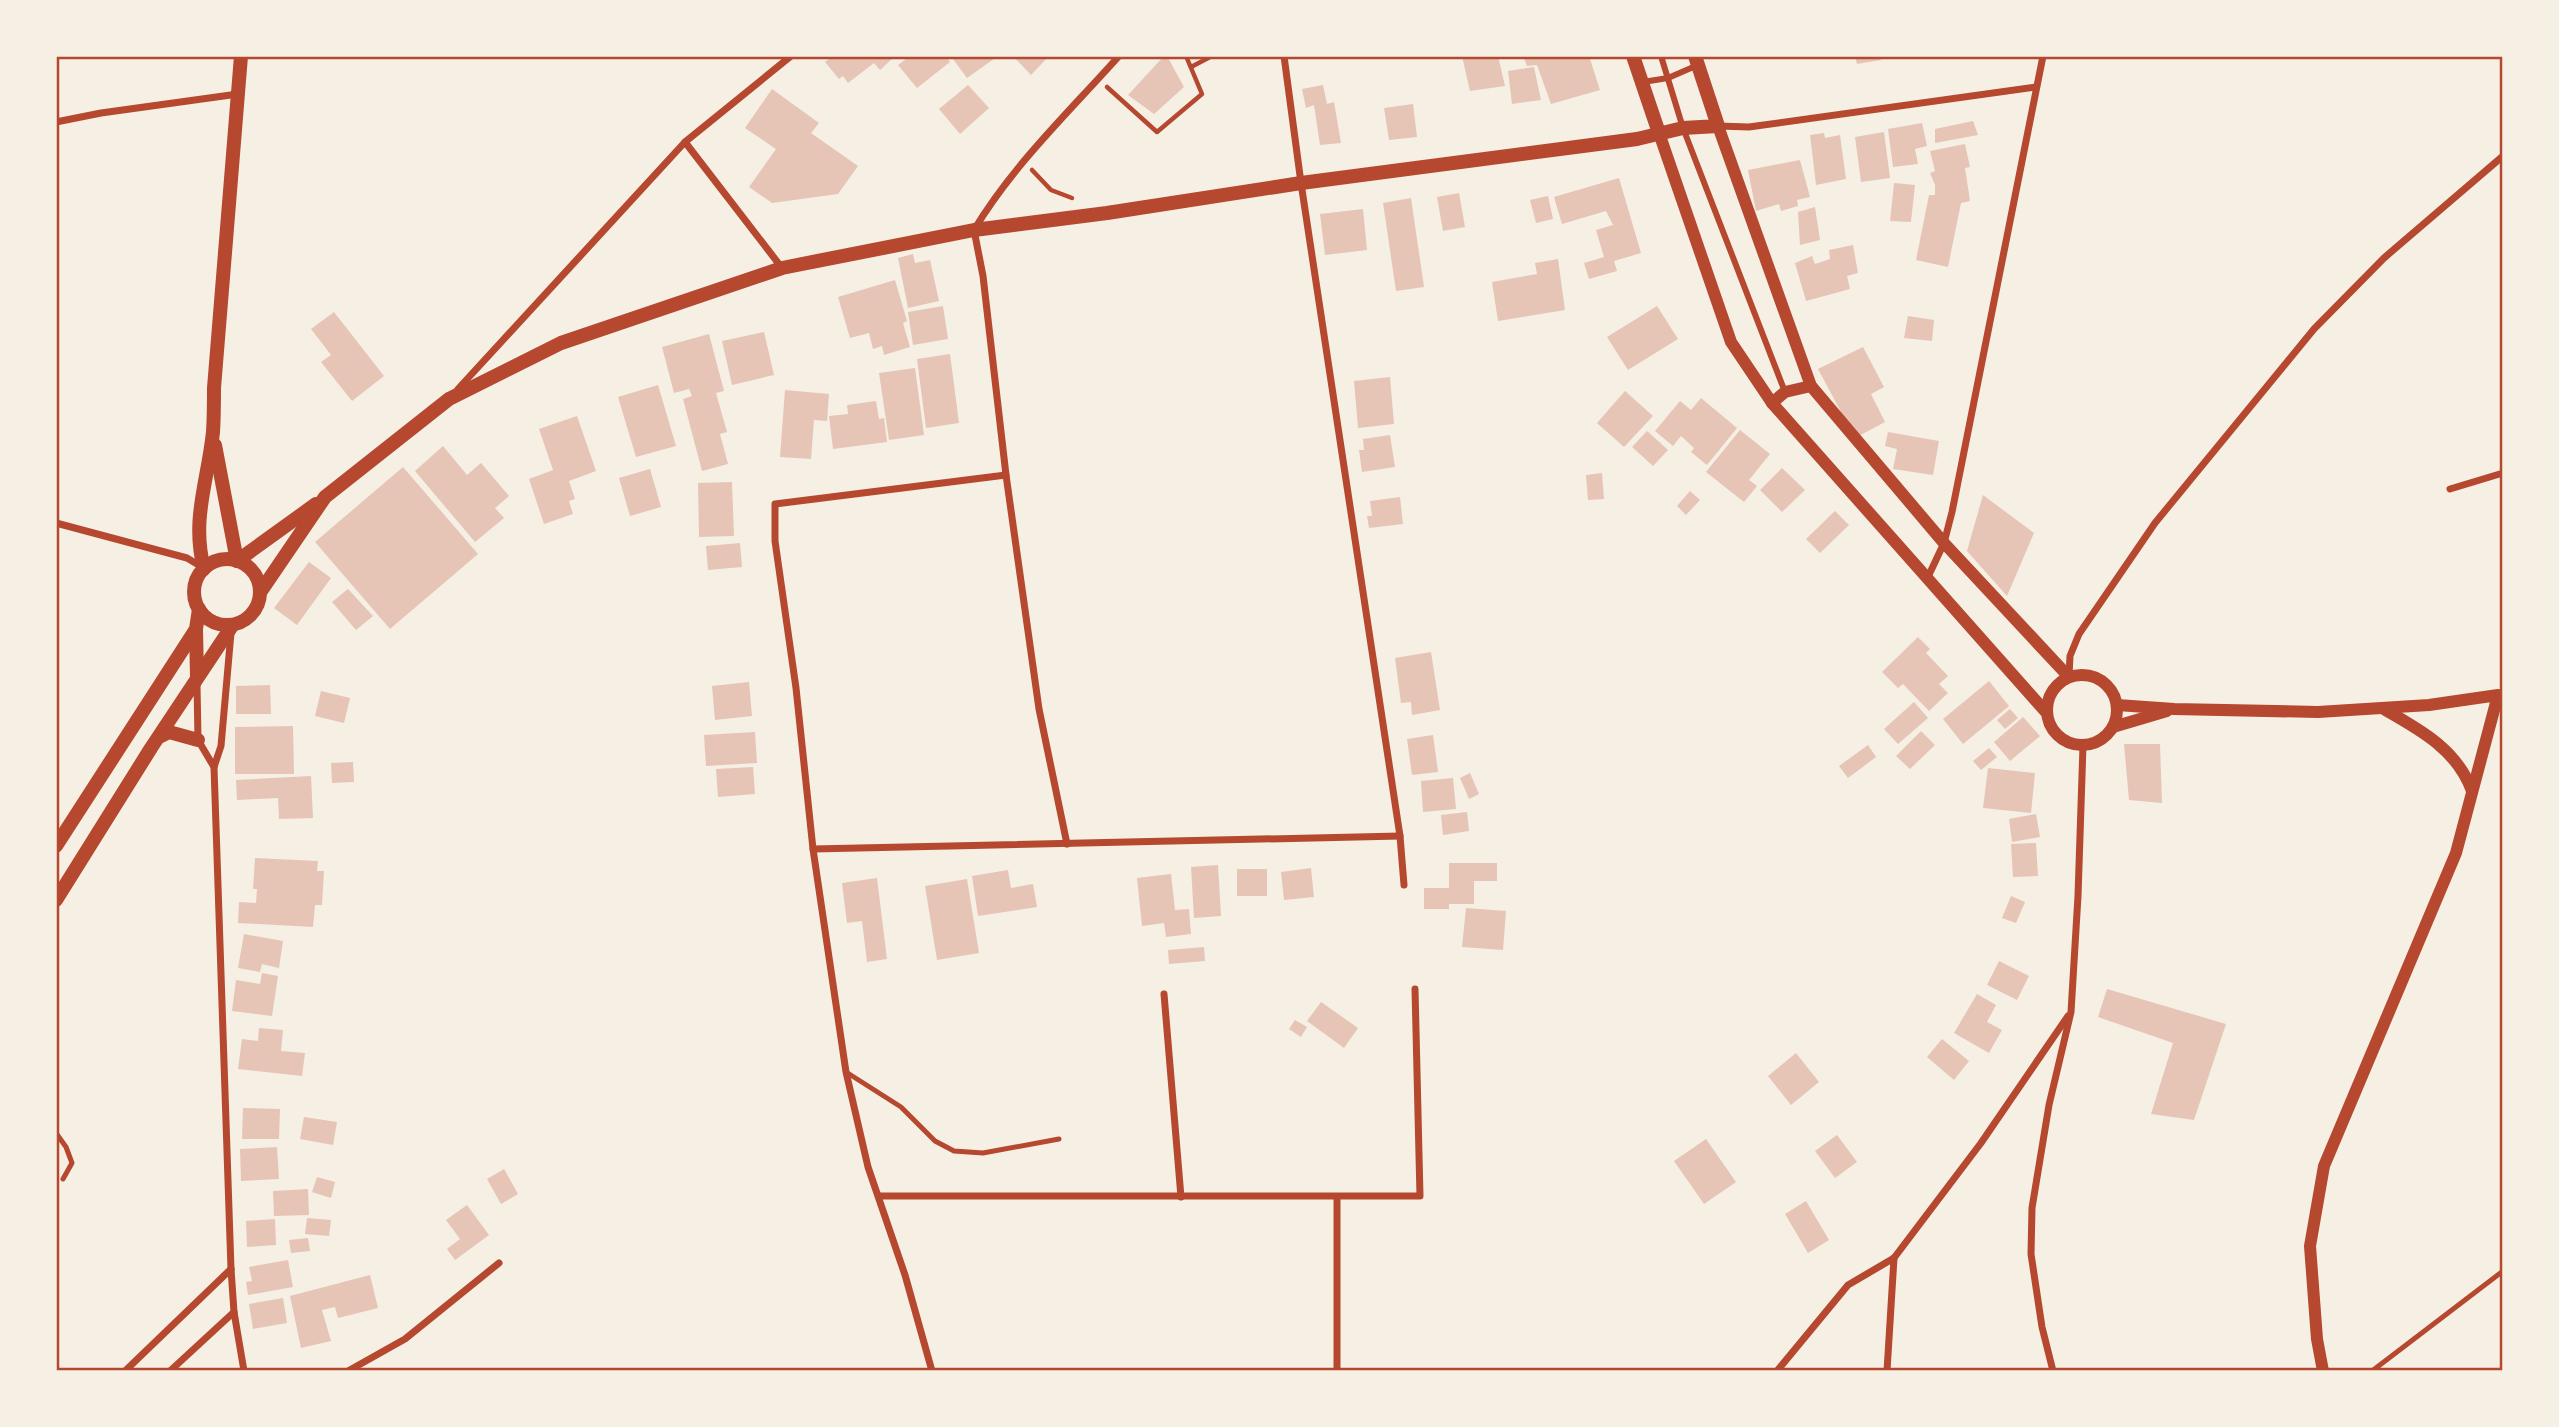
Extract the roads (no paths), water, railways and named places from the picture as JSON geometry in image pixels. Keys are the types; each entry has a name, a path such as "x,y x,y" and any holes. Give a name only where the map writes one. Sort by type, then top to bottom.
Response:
{"main road":[{"path":"204,569 198,547 198,524 213,433 214,388 242,56"},
{"path":"1633,56 1659,133"},
{"path":"237,561 325,497 449,399 561,342 782,268 974,230 1637,139 1683,128 1718,126 1696,61"},
{"path":"213,433 237,561"},
{"path":"56,900 197,676 232,626 248,617 255,609 261,591 325,497"},
{"path":"197,676 196,629 199,609 193,588 196,578 212,563 224,559 237,561 251,569 258,579 261,591"},
{"path":"199,609 212,621 232,626"},
{"path":"56,846 196,629"},
{"path":"161,736 169,732 198,740"}],"street":[{"path":"449,399 685,142 791,56"},
{"path":"1067,844 1039,709 1006,475 983,276 974,230 1000,191 1025,161 1119,56"},
{"path":"1284,56 1400,836 1404,885"},
{"path":"1661,56 1683,128 1785,392"},
{"path":"1927,579 1944,543 2043,56"},
{"path":"1641,82 1668,78 1696,61"},
{"path":"2036,87 1749,127 1718,126 1811,386 1944,543 2068,677"},
{"path":"56,122 239,94"},
{"path":"1659,133 1731,342 1772,402 2045,710 2054,731 2063,739 2082,746 2106,736 2117,716 2117,705 2108,685 2099,678 2088,675 2068,677 2056,686 2045,710"},
{"path":"685,142 782,268"},
{"path":"2068,677 2070,656 2079,634 2155,523 2305,339 2385,258 2503,156"},
{"path":"1772,402 1785,392 1811,386"},
{"path":"2450,489 2503,473"},
{"path":"932,1371 868,1167 846,1072 814,849 796,688 775,541 775,504 1006,475"},
{"path":"56,523 187,558 204,569"},
{"path":"232,626 221,746 214,767 231,1269 234,1312 244,1371"},
{"path":"197,676 198,740 214,767"},
{"path":"2117,705 2318,712 2429,705 2501,695 2456,853 2324,1166 2310,1247 2317,1339 2323,1371"},
{"path":"2381,708 2418,729 2446,750 2461,767 2472,791"},
{"path":"2113,727 2174,709"},
{"path":"2053,1371 2042,1327 2031,1254 2032,1208 2049,1105 2071,1012 2078,895 2082,746"},
{"path":"814,849 1400,836"},
{"path":"879,1196 1420,1196 1415,989"},
{"path":"1164,994 1181,1197"},
{"path":"1777,1371 1848,1284 1894,1258 1981,1143 2071,1012"},
{"path":"1337,1197 1337,1371"},
{"path":"1888,1371 1894,1258"},
{"path":"348,1371 405,1339 499,1263"},
{"path":"125,1371 231,1269"},
{"path":"170,1371 234,1312"}],"lane":[{"path":"846,1072 901,1107 934,1140 954,1151 983,1153 1059,1139"},
{"path":"56,1133 66,1147 72,1163 64,1179"},
{"path":"2372,1371 2503,1271"}]}
